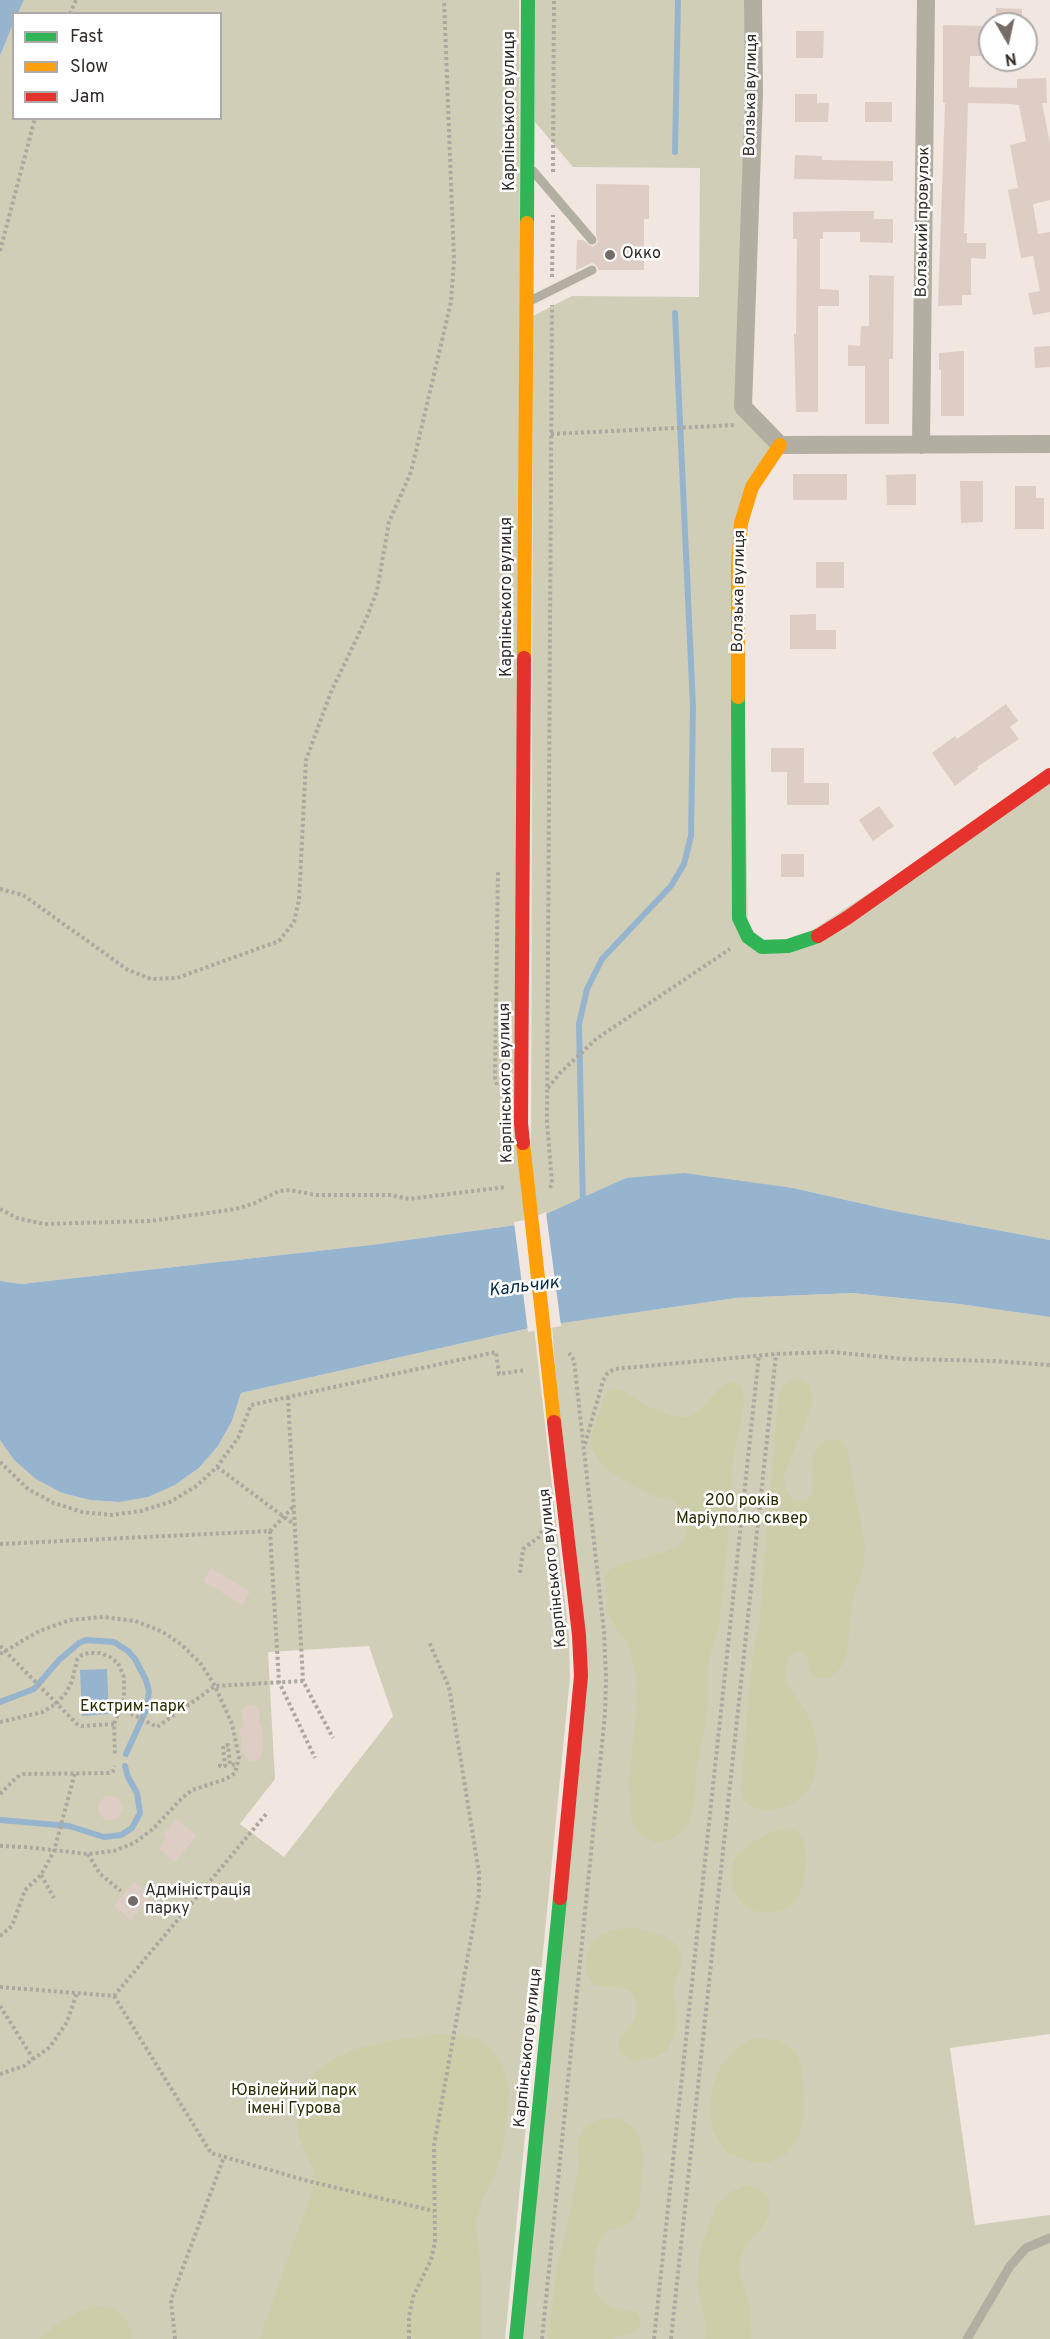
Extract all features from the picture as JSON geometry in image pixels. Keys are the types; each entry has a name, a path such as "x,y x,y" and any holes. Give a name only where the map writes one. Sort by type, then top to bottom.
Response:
{"street":[{"name":"Карпінського вулиця","path":"516,2339 581,1676 579,1635 528,1202 521,1123 528,0"},
{"name":"Волзька вулиця","path":"748,937 739,918 738,566 741,524 752,487 780,445 743,407 754,93 753,0"},
{"name":"Волзький провулок","path":"921,445 926,0"},
{"path":"780,445 1050,444"},
{"path":"748,937 762,947 788,946 816,936 848,918 1050,775"}],"lane":[{"path":"527,164 592,240"},
{"path":"526,303 592,270"},
{"path":"967,2339 1010,2266 1026,2248 1050,2238"}],"path":[{"path":"0,889 23,895 128,970 151,979 177,978 279,941 294,922 299,900 305,766 331,692 377,591 389,522 411,472 451,302 454,260 444,0"},
{"path":"552,1183 547,1088 554,0"},
{"path":"0,251 34,120"},
{"path":"551,434 760,424"},
{"path":"547,1088 596,1039 748,937"},
{"path":"0,1209 17,1218 44,1224 150,1221 236,1209 255,1203 279,1191 290,1190 316,1195 390,1195 409,1199 510,1187"},
{"path":"0,1462 28,1489 54,1503 82,1512 112,1515 141,1511 170,1502 195,1487 217,1467 238,1438 251,1405 496,1352 499,1374 533,1369"},
{"path":"584,1447 603,1381 614,1369 759,1355 831,1352 905,1359 1050,1365"},
{"path":"671,2339 776,1354"},
{"path":"654,2339 759,1355"},
{"path":"288,1397 303,1681 333,1738"},
{"path":"217,1467 295,1525"},
{"path":"0,1544 270,1531 294,1505"},
{"path":"270,1531 279,1682 315,1758"},
{"path":"0,1654 39,1631 70,1620 103,1617 135,1621 161,1631 182,1645 201,1664 215,1686 232,1724 237,1742 238,1764 235,1773 226,1779 198,1788 181,1799 153,1829 134,1843 114,1851 88,1854 0,1846"},
{"path":"409,2339 409,2316 413,2297 430,2260 435,2242 434,2145 477,1906 479,1883 449,1687 429,1642"},
{"path":"0,1646 79,1725 114,1724"},
{"path":"0,1722 43,1712 57,1703 72,1681 77,1660 89,1653 100,1653 111,1657 122,1670 125,1688 114,1724 115,1754"},
{"path":"120,1708 154,1726 161,1726 215,1686 303,1681"},
{"path":"220,1764 220,1766 225,1766 223,1746 228,1745 230,1765 238,1764"},
{"path":"0,1794 17,1777 24,1774 110,1773 113,1772 115,1766"},
{"path":"0,1936 12,1926 25,1890 41,1875 54,1851 75,1773"},
{"path":"114,1996 267,1814"},
{"path":"88,1854 100,1874 121,1891"},
{"path":"41,1875 54,1898"},
{"path":"0,1988 114,1996"},
{"path":"0,2074 34,2061 50,2048 72,2013 77,1993"},
{"path":"114,1996 211,2153 308,2181 434,2211"},
{"path":"0,2006 34,2061"},
{"path":"175,2339 171,2300 224,2157"}],"green space":[{"path":"24,0 519,0 524,1224 371,1245 21,1284 0,1281 0,56 12,26 12,120 222,120 222,12 18,12"},
{"path":"535,0 753,0 743,407 780,445 741,523 748,937 788,946 1050,775 1050,1240 895,1211 793,1188 626,1178 538,1219 531,1160 533,316 572,296 699,297 700,168 573,167 535,122"},
{"name":"200 років Маріуполю сквер","path":"852,1293 959,1304 1050,1317 1050,2034 950,2048 975,2225 1050,2215 1050,2339 516,2339 579,1712 552,1324 736,1298"},
{"name":"Ювілейний парк імені Гурова","path":"534,1327 569,1636 570,1677 505,2339 0,2339 0,1440 14,1460 62,1493 90,1500 119,1502 175,1485 199,1468 218,1446 232,1421 241,1393","holes":["369,1646 393,1716 284,1857 240,1824 275,1779 268,1652"]},
{"path":"791,1379 804,1381 811,1387 813,1399 784,1475 786,1491 793,1500 804,1501 812,1495 813,1457 819,1445 829,1439 841,1441 847,1448 865,1547 864,1564 852,1601 847,1654 840,1669 828,1678 816,1678 809,1669 807,1656 798,1651 789,1657 785,1670 787,1684 808,1715 815,1735 818,1756 814,1779 805,1794 788,1806 769,1811 754,1808 744,1801 741,1787 752,1662 760,1616 778,1399 782,1386"},
{"path":"734,1381 740,1384 744,1403 732,1465 728,1537 719,1626 708,1663 708,1698 696,1769 695,1803 688,1825 675,1838 657,1843 644,1838 634,1828 630,1813 629,1780 637,1700 636,1676 627,1643 608,1613 605,1577 609,1570 617,1565 664,1552 679,1545 686,1535 687,1524 683,1510 673,1501 651,1495 626,1482 598,1460 592,1448 591,1435 603,1400 609,1390 620,1389 648,1406 671,1416 690,1417 699,1411 726,1383"},
{"path":"784,1828 796,1830 804,1840 806,1856 804,1880 799,1896 788,1908 771,1913 754,1911 742,1903 732,1887 731,1868 736,1856 751,1843 770,1832"},
{"path":"634,1928 665,1936 676,1944 681,1955 681,1968 675,1981 677,2017 675,2035 665,2052 650,2059 632,2061 621,2053 618,2045 620,2037 635,2019 637,2008 635,1999 630,1991 619,1987 601,1987 592,1984 585,1965 587,1953 593,1941 616,1929"},
{"path":"441,2034 463,2035 479,2039 491,2048 501,2063 509,2093 503,2150 495,2175 482,2200 476,2222 481,2275 481,2339 259,2339 313,2189 314,2172 298,2135 296,2112 303,2089 317,2071 335,2058 357,2048 405,2038"},
{"path":"755,2038 778,2040 796,2052 802,2068 804,2113 798,2139 785,2155 768,2163 753,2163 727,2153 712,2130 710,2111 712,2088 722,2064 740,2045"},
{"path":"619,2118 634,2127 641,2142 643,2159 640,2203 632,2221 622,2227 608,2230 601,2238 596,2250 593,2281 595,2292 602,2302 614,2308 636,2311 640,2318 640,2325 636,2331 610,2339 548,2339 556,2272 579,2166 577,2141 585,2126 600,2119"},
{"path":"746,2185 759,2188 769,2199 769,2214 762,2228 747,2243 740,2260 740,2274 750,2306 751,2339 705,2339 706,2326 697,2285 700,2249 716,2207 730,2192"},
{"path":"98,2306 114,2309 125,2318 132,2333 131,2339 39,2339 57,2324 79,2311"}],"water":[{"path":"0,0 24,0 18,12 12,12 12,26 0,56"},
{"name":"Кальчик","path":"684,1173 793,1188 895,1211 1050,1240 1050,1317 959,1304 852,1293 736,1298 534,1327 241,1393 232,1421 218,1446 199,1468 175,1485 148,1497 119,1502 90,1500 62,1493 36,1479 14,1460 0,1440 0,1281 21,1284 371,1245 524,1224 626,1178"},
{"path":"107,1669 109,1714 82,1716 80,1670"}],"pier":[{"path":"546,1212 561,1326 528,1332 514,1222 530,1219"}],"building":[{"path":"996,8 1022,9 1022,12 996,12"},
{"path":"943,25 978,26 978,56 970,56 969,87 1017,88 1017,79 1046,78 1047,103 1042,103 1050,143 1050,200 1033,204 1038,234 1050,232 1050,312 1033,315 1028,293 1040,291 1033,256 1021,258 1008,190 1018,188 1010,145 1026,141 1019,105 1010,104 968,103 964,233 967,233 967,243 986,243 986,259 971,258 971,295 962,295 962,305 938,306 945,103 943,103"},
{"path":"796,31 824,31 823,58 796,58"},
{"path":"795,94 817,94 817,103 829,103 828,122 795,122"},
{"path":"865,102 892,102 892,122 865,122"},
{"path":"795,155 822,156 822,160 893,161 893,181 794,179"},
{"path":"596,184 649,185 649,219 644,219 644,270 599,270 592,263 576,270 577,240 583,240 593,247 598,242"},
{"path":"874,211 874,219 893,219 893,243 860,242 860,232 823,232 823,239 820,239 820,289 839,290 839,306 818,306 818,412 796,412 794,334 796,334 797,239 793,239 793,212"},
{"path":"869,275 894,276 893,359 889,359 889,424 865,424 865,366 848,366 848,345 860,346 861,326 869,326"},
{"path":"1050,346 1050,367 1035,368 1034,347"},
{"path":"964,351 964,416 941,416 939,353"},
{"path":"793,474 847,474 847,500 793,500"},
{"path":"916,474 916,505 887,505 886,475"},
{"path":"960,481 983,481 983,522 961,523"},
{"path":"1015,486 1036,486 1036,498 1044,498 1044,529 1015,529"},
{"path":"816,562 844,562 844,588 816,588"},
{"path":"816,614 816,630 836,630 836,649 790,649 790,615"},
{"path":"1006,704 1018,721 1010,727 1019,739 977,767 978,769 955,786 932,753 955,736 957,739"},
{"path":"771,748 804,748 804,783 829,783 829,805 787,805 787,772 771,772"},
{"path":"879,806 894,826 873,841 859,820"},
{"path":"781,854 804,854 804,877 781,877"},
{"path":"211,1568 250,1592 242,1605 203,1581"},
{"path":"247,1705 254,1705 259,1709 260,1725 263,1727 262,1755 257,1761 250,1761 242,1753 240,1729 243,1725 242,1710"},
{"path":"105,1796 115,1796 122,1803 122,1813 115,1820 105,1820 98,1813 98,1803"},
{"path":"176,1819 197,1836 175,1862 159,1849 167,1838 163,1835"},
{"path":"134,1882 151,1896 131,1920 114,1906"}],"waterway":[{"path":"675,152 678,0"},
{"path":"583,1206 579,1024 587,989 602,959 671,886 684,864 691,836 693,707 675,313"},
{"path":"0,1702 34,1689 59,1660 79,1643 86,1640 114,1642 128,1651 135,1659 149,1691 147,1708 126,1754"},
{"path":"0,1820 69,1826 104,1837 121,1835 132,1828 140,1813 137,1793 125,1766"}],"traffic: fast":[{"path":"527,223 528,0"},
{"path":"738,697 739,918 748,937 762,947 788,946 818,936"},
{"path":"516,2339 560,1898"}],"traffic: slow":[{"path":"524,658 527,223"},
{"path":"738,697 738,566 741,523 752,487 780,445"},
{"path":"523,1143 554,1422"}],"traffic: jam":[{"path":"523,1143 521,1123 524,658"},
{"path":"818,936 1050,775"},
{"path":"554,1422 579,1635 581,1676 560,1898"}],"place":[{"name":"Окко","path":"610,255"},
{"name":"Адміністрація парку","path":"133,1901"}],"park label":[{"name":"Екстрим-парк","path":"133,1708"}]}
